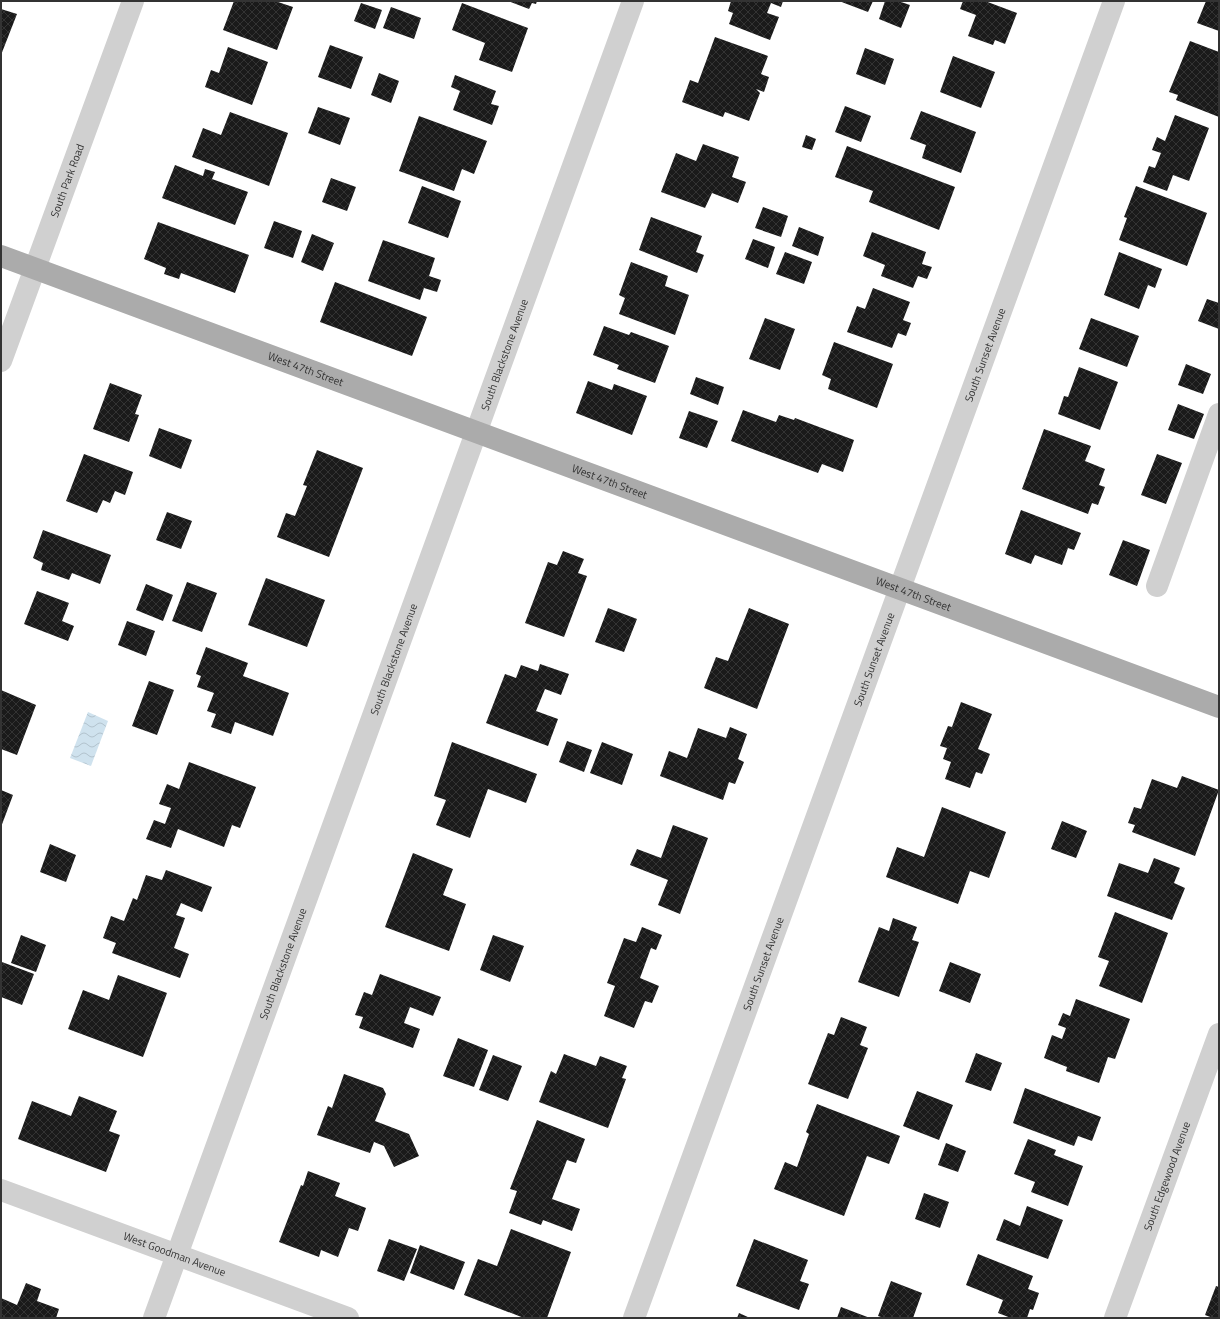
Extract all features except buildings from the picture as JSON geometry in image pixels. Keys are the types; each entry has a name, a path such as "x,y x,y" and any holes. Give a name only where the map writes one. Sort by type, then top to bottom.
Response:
{"main road":[{"name":"West 47th Street","path":"1,256 1219,707"}],"street":[{"name":"South Park Road","path":"1,361 133,1"},
{"name":"South Blackstone Avenue","path":"154,1318 475,431 633,1"},
{"name":"South Sunset Avenue","path":"634,1318 1114,1"},
{"path":"1157,586 1219,414"},
{"name":"South Edgewood Avenue","path":"1115,1318 1219,1034"},
{"name":"West Goodman Avenue","path":"1,1190 348,1318"}],"water":[{"path":"88,712 108,721 91,766 70,758"}]}
